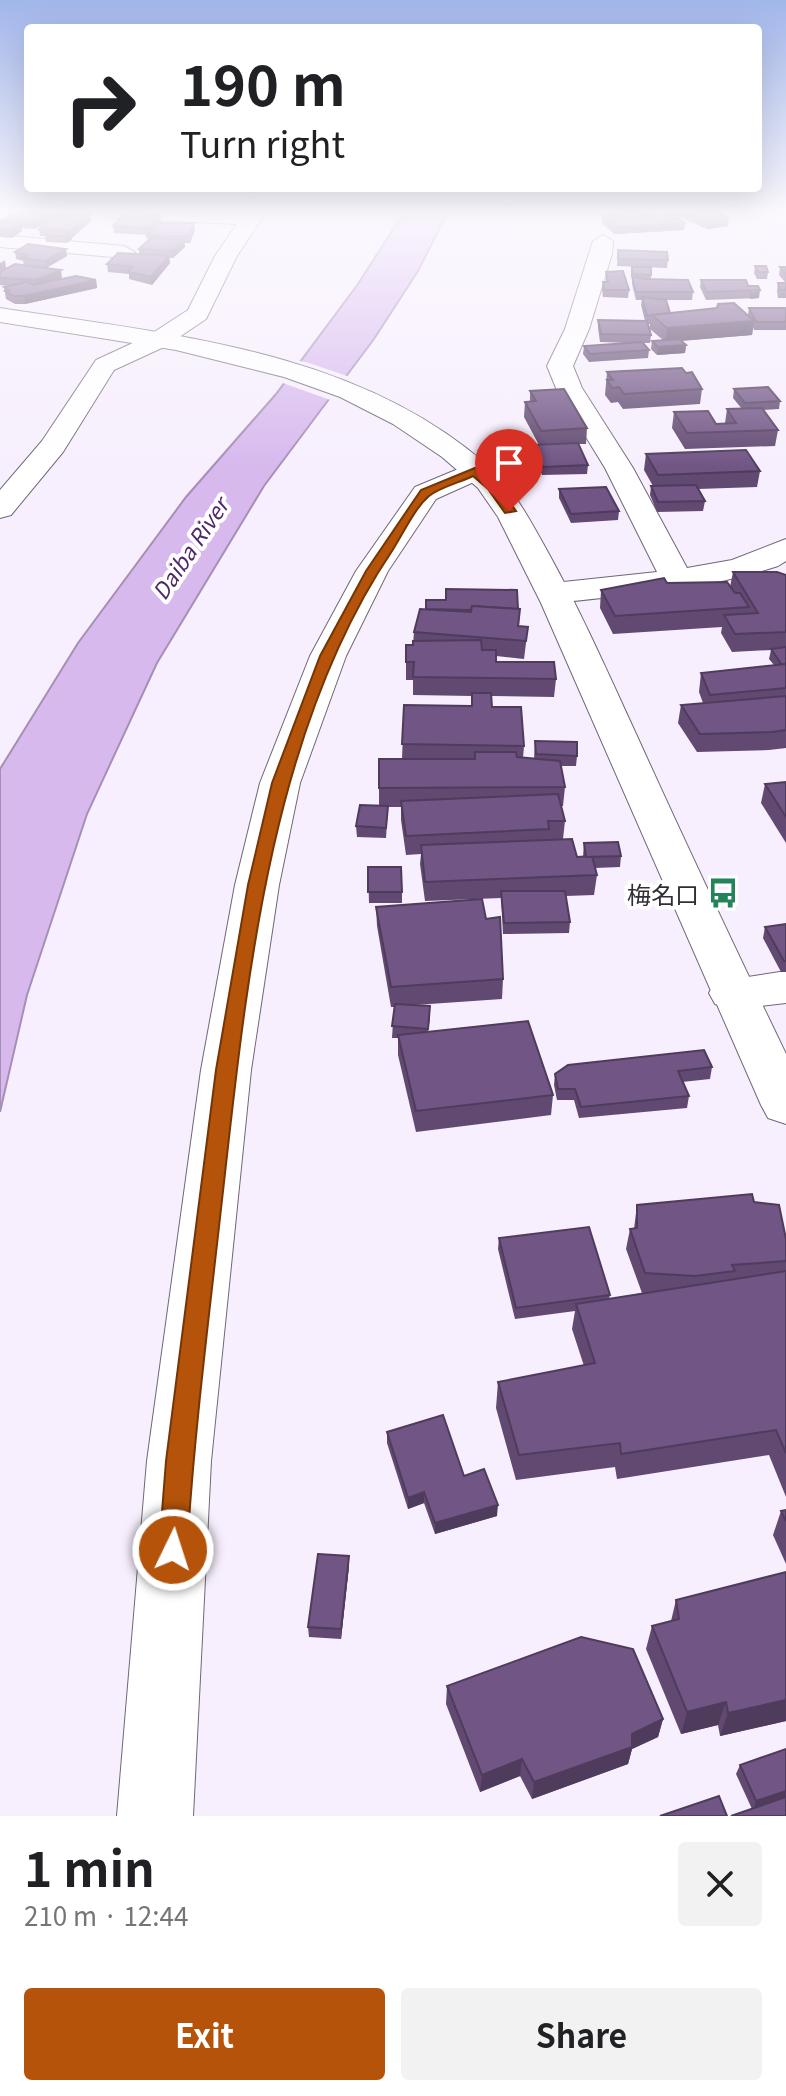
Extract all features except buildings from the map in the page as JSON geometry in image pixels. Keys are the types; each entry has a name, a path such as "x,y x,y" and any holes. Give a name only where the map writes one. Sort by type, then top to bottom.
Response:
{"street":[{"path":"0,509 53,446 105,365 157,341 198,314 206,297"},
{"path":"586,297 581,326 560,366 569,388 619,468 676,578"},
{"path":"0,315 196,348 301,375 354,394 458,457 492,487 509,511 554,593 732,993 786,1105"},
{"path":"155,1816 179,1461 226,1070 257,885 280,783 328,656 372,571 425,493 458,457"},
{"path":"554,593 722,572 761,561 786,548"},
{"path":"732,993 786,987"}],"water":[{"name":"Daiba River","path":"348,297 401,297 374,339 264,486 157,663 87,814 27,995 0,1112 0,769 78,643 186,497 276,394"}],"pier":[{"path":"296,360 350,377 333,401 280,382"}],"place":[{"name":"梅名口","path":"723,893"}],"route":[{"path":"173,1550 179,1461 226,1070 257,885 280,783 328,656 372,571 425,493 475,471 492,487 509,511"}]}
